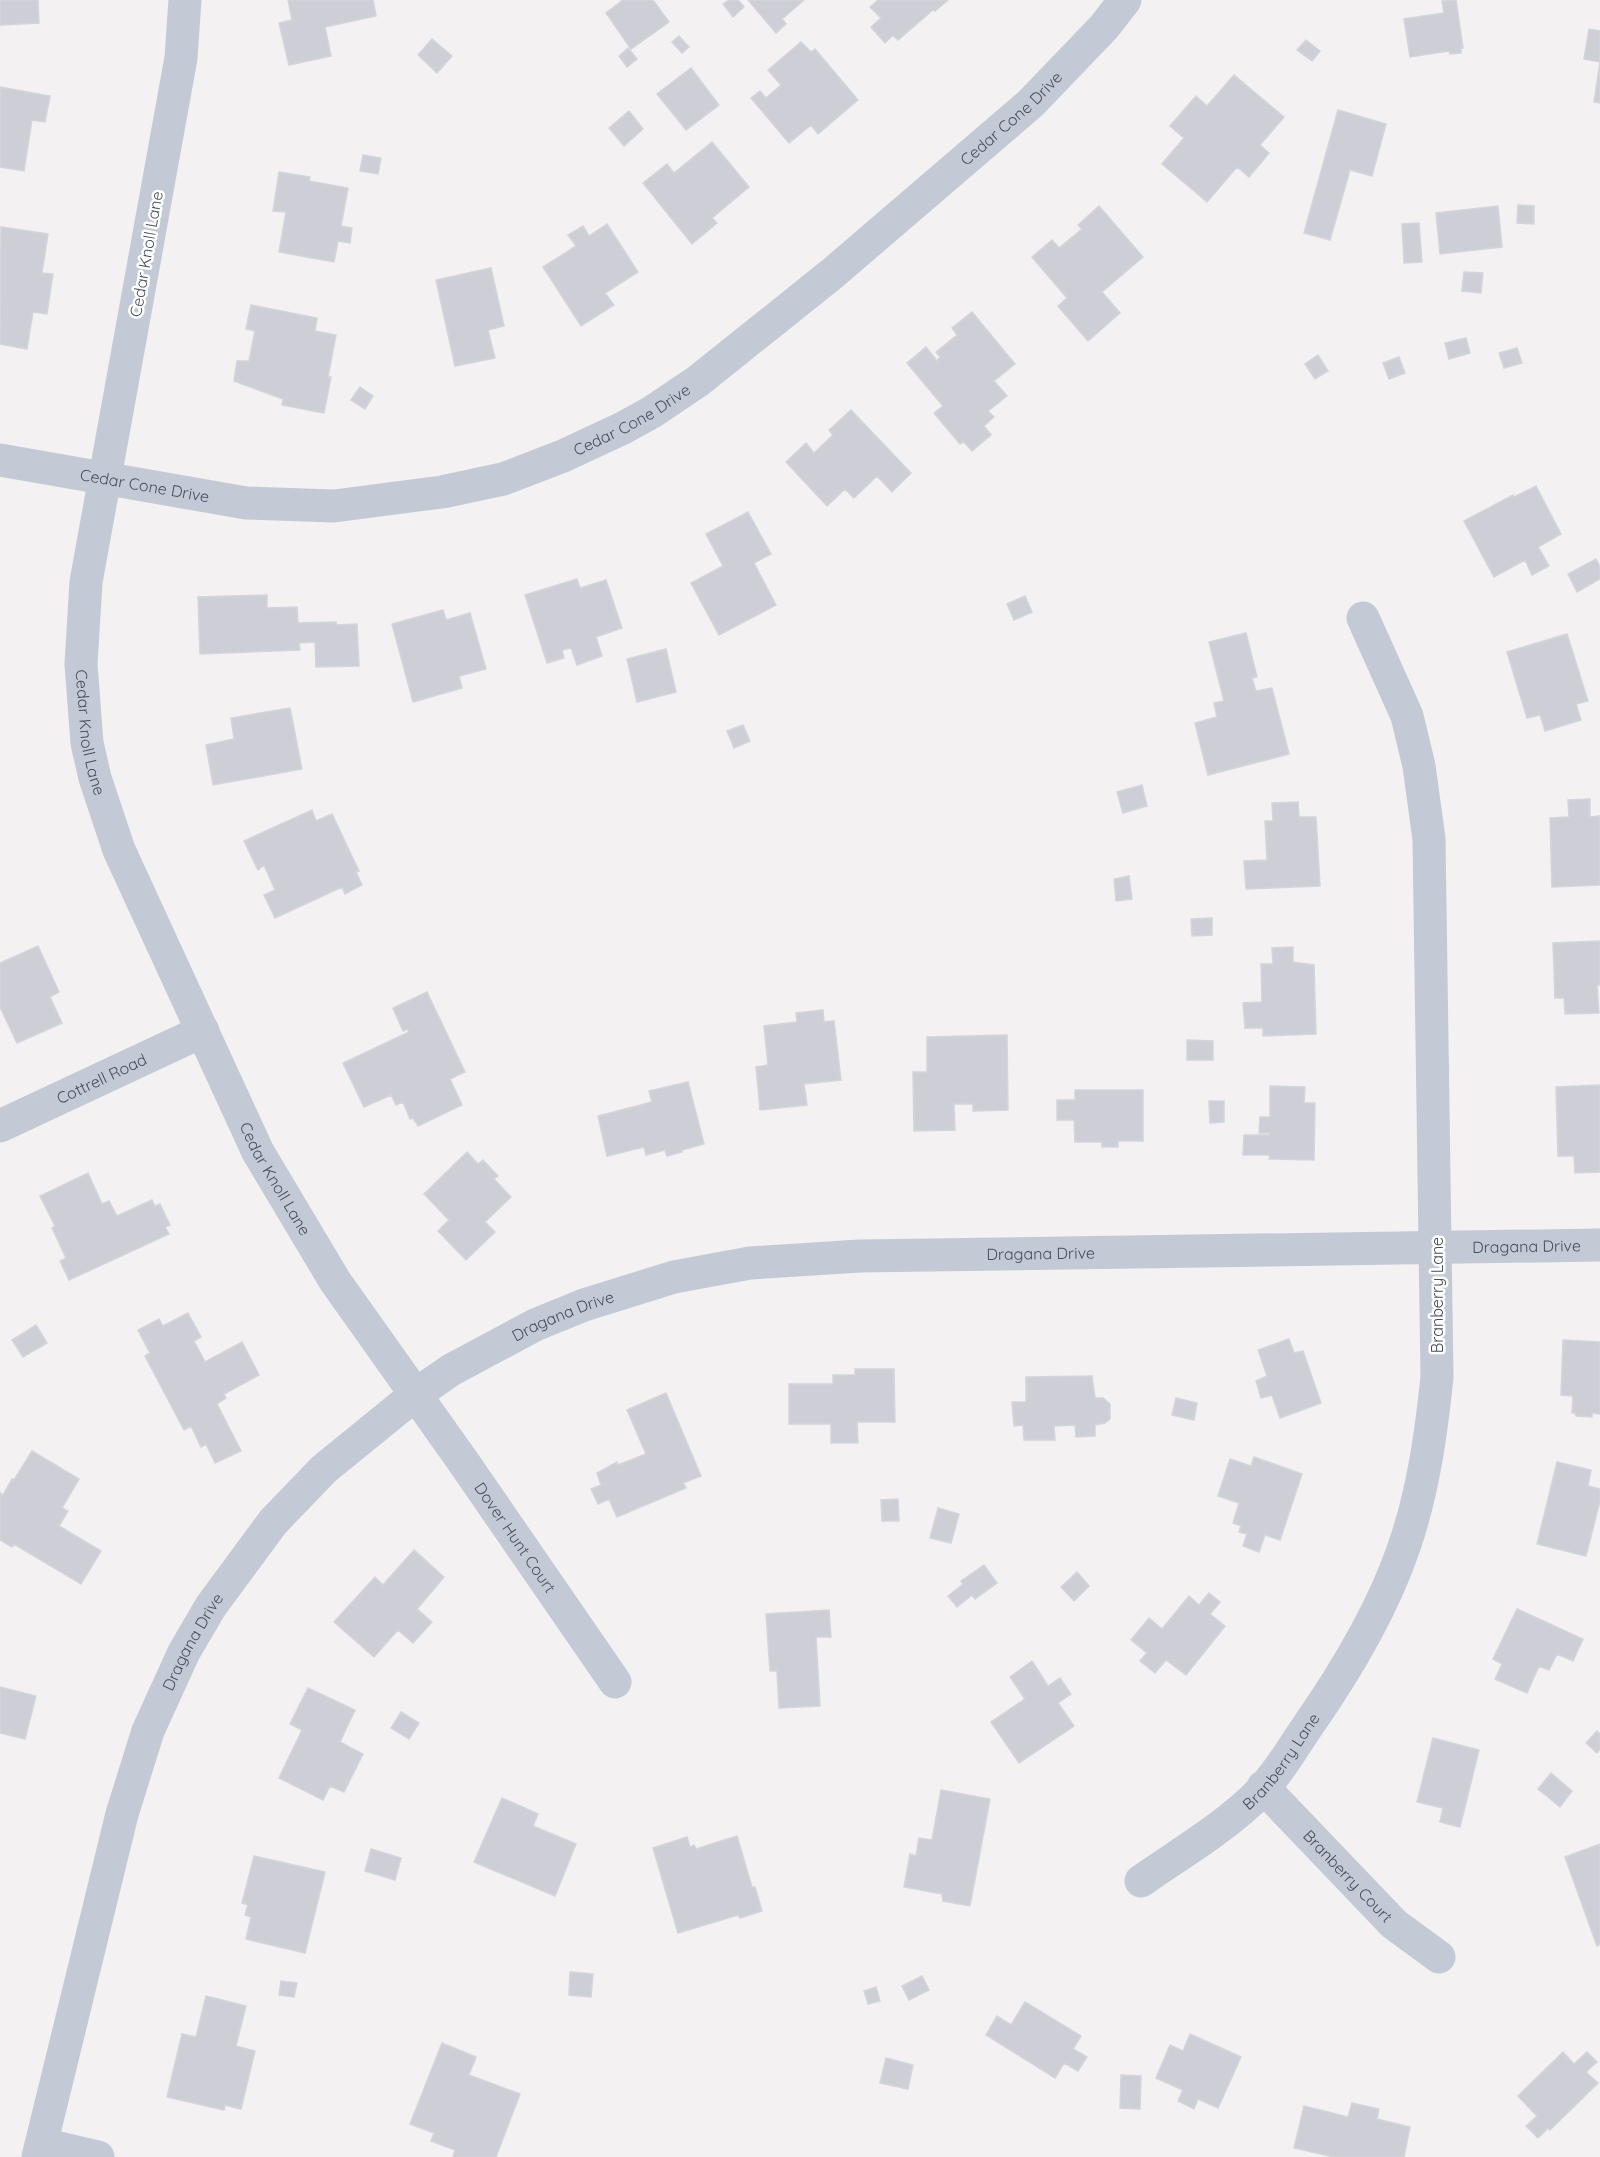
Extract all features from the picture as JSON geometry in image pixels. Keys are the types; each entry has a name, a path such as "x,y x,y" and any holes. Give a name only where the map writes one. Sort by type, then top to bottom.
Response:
{"street":[{"name":"Cedar Knoll Lane","path":"185,0 181,58 86,582 81,664 87,743 95,778 119,850 258,1152 335,1281 415,1395"},
{"name":"Cedar Cone Drive","path":"0,460 246,503 334,506 442,492 503,479 563,456 623,429 698,381 833,273 983,146 1039,95 1104,27 1125,0"},
{"name":"Branberry Lane","path":"1141,1881 1233,1816 1254,1798 1274,1775 1339,1682 1384,1595 1404,1548 1431,1441 1437,1377 1437,1247 1427,829 1419,766 1407,716 1363,618"},
{"name":"Cottrell Road","path":"0,1126 203,1031"},
{"name":"Dragana Drive","path":"40,2150 122,1814 148,1731 184,1652 211,1606 273,1522 324,1468 415,1395 451,1370 535,1325 584,1305 674,1277 750,1263 860,1256 1600,1245"},
{"name":"Dover Hunt Court","path":"415,1395 615,1682"},
{"name":"Branberry Court","path":"1263,1787 1394,1924 1439,1957"},
{"path":"40,2150 98,2157"}],"building":[{"path":"0,0 38,0 39,23 0,25"},
{"path":"288,0 373,0 376,16 325,27 331,56 289,65 279,23 292,20"},
{"path":"623,0 653,0 669,22 631,49 606,13"},
{"path":"729,0 738,0 744,7 733,17 723,4"},
{"path":"748,0 804,0 782,19 786,24 776,33"},
{"path":"878,0 948,0 898,40 893,35 885,43 871,27 881,18 870,7"},
{"path":"1456,0 1463,48 1461,48 1461,53 1450,54 1449,51 1410,57 1404,19 1444,13 1442,1"},
{"path":"1589,29 1600,31 1600,62 1584,59"},
{"path":"679,36 689,47 682,53 672,42"},
{"path":"432,39 452,56 437,73 418,55"},
{"path":"1306,40 1320,51 1312,61 1297,50"},
{"path":"801,42 811,52 815,49 858,100 818,134 811,125 789,143 751,98 760,91 766,98 781,85 768,70"},
{"path":"628,48 637,59 627,67 619,56"},
{"path":"1600,62 1600,103 1594,102"},
{"path":"691,68 719,105 686,130 657,94"},
{"path":"1234,75 1284,117 1260,145 1269,153 1249,177 1237,167 1207,202 1162,164 1184,138 1170,126 1196,96 1207,106"},
{"path":"0,87 50,96 45,122 32,120 24,171 0,167"},
{"path":"1338,110 1386,124 1372,176 1350,170 1330,240 1304,233"},
{"path":"629,111 643,129 624,146 609,128"},
{"path":"712,142 749,187 712,218 717,223 692,244 643,183 667,164 674,173"},
{"path":"363,155 381,158 378,174 360,171"},
{"path":"279,172 310,177 309,181 348,188 341,226 352,228 350,243 338,241 334,262 279,252 286,212 273,211"},
{"path":"1518,205 1534,206 1534,224 1517,223"},
{"path":"1099,206 1143,257 1102,292 1120,313 1088,341 1058,306 1067,298 1032,257 1052,240 1059,248 1082,229 1078,225"},
{"path":"1498,206 1502,247 1440,254 1436,213"},
{"path":"1419,223 1422,262 1404,263 1402,224"},
{"path":"607,224 638,272 605,293 614,305 581,326 543,267 576,246 568,235 583,226 589,236"},
{"path":"1,227 48,234 42,273 53,274 47,314 33,312 27,349 0,344"},
{"path":"491,268 504,326 488,330 495,358 455,366 436,280"},
{"path":"1464,272 1483,273 1481,293 1462,291"},
{"path":"251,305 317,318 315,331 336,335 324,413 282,405 283,399 234,381 237,361 249,361 255,331 246,329"},
{"path":"972,312 1015,364 994,381 1007,396 988,411 994,417 984,426 991,435 972,451 964,442 960,444 934,413 943,406 907,363 926,347 937,361 940,357 936,352 957,335 952,328"},
{"path":"1466,338 1470,353 1449,359 1445,343"},
{"path":"1517,348 1522,363 1504,368 1499,353"},
{"path":"1318,355 1328,371 1315,379 1305,364"},
{"path":"1399,357 1405,373 1389,379 1383,363"},
{"path":"360,387 373,396 365,409 351,400"},
{"path":"851,410 911,473 892,492 877,476 854,498 845,489 827,506 786,462 806,443 814,453 833,435 829,430"},
{"path":"1536,486 1561,534 1538,547 1549,566 1532,575 1525,560 1494,577 1464,521 1513,495 1514,497"},
{"path":"748,512 771,554 754,563 776,605 719,635 691,583 723,566 706,534"},
{"path":"1596,559 1600,567 1600,579 1577,592 1568,574"},
{"path":"577,579 580,588 606,580 622,628 596,637 602,656 577,665 571,648 562,650 564,658 547,663 525,595"},
{"path":"267,595 267,608 297,607 298,623 357,624 359,666 316,667 315,642 299,643 300,650 200,654 198,597"},
{"path":"1025,596 1032,612 1014,620 1007,604"},
{"path":"443,610 446,620 470,613 486,669 459,676 462,688 413,702 392,624"},
{"path":"1246,633 1257,677 1252,678 1256,691 1272,688 1289,754 1208,775 1195,723 1217,717 1214,703 1224,701 1209,642"},
{"path":"1567,634 1588,701 1576,704 1581,720 1545,731 1540,715 1527,718 1507,652"},
{"path":"666,649 676,692 637,702 627,659"},
{"path":"290,708 302,769 213,785 206,745 234,739 231,718"},
{"path":"743,725 750,741 734,748 727,731"},
{"path":"1142,785 1147,806 1123,813 1117,792"},
{"path":"1590,799 1590,817 1600,816 1600,885 1552,887 1550,818 1569,817 1568,800"},
{"path":"1298,802 1299,817 1316,817 1320,886 1246,889 1244,861 1267,860 1265,821 1273,821 1272,803"},
{"path":"312,810 316,821 332,814 359,871 356,872 362,885 345,894 342,887 275,918 264,895 275,890 264,865 258,870 244,841"},
{"path":"1129,876 1132,899 1116,901 1114,879"},
{"path":"1212,918 1212,935 1192,936 1191,919"},
{"path":"1600,941 1600,985 1597,985 1599,1013 1565,1014 1564,998 1555,998 1553,943"},
{"path":"38,946 59,992 50,997 62,1023 17,1043 0,1007 0,963"},
{"path":"1293,947 1293,962 1314,965 1316,1034 1263,1036 1263,1028 1245,1028 1243,1003 1262,1002 1261,964 1273,964 1272,948"},
{"path":"427,992 465,1072 450,1079 462,1105 418,1126 413,1118 410,1119 403,1102 396,1105 391,1095 364,1107 343,1063 409,1032 407,1029 403,1031 393,1008"},
{"path":"823,1010 824,1022 834,1021 841,1080 804,1084 807,1105 760,1110 756,1067 768,1065 764,1026 797,1022 796,1013"},
{"path":"1007,1035 1008,1110 973,1111 973,1104 954,1104 955,1130 914,1131 913,1072 927,1072 927,1037"},
{"path":"1187,1040 1213,1041 1213,1060 1187,1060"},
{"path":"688,1082 704,1144 667,1156 665,1150 646,1155 644,1147 607,1156 598,1116 652,1102 649,1091"},
{"path":"1600,1085 1600,1172 1575,1173 1574,1156 1558,1156 1556,1087"},
{"path":"1270,1086 1305,1087 1304,1103 1315,1103 1314,1160 1269,1159 1270,1155 1243,1155 1244,1135 1270,1135 1270,1133 1259,1133 1260,1117 1270,1117"},
{"path":"1075,1090 1143,1090 1143,1141 1118,1141 1118,1147 1102,1147 1102,1142 1075,1142 1074,1120 1057,1120 1057,1100 1075,1100"},
{"path":"1209,1101 1224,1101 1224,1122 1210,1123"},
{"path":"467,1152 478,1164 483,1160 498,1176 494,1179 511,1197 485,1222 495,1232 466,1260 438,1231 449,1220 424,1194"},
{"path":"88,1173 102,1204 109,1201 117,1216 152,1200 155,1206 160,1204 170,1225 165,1227 169,1234 69,1280 60,1261 66,1258 52,1228 55,1226 40,1196"},
{"path":"188,1313 201,1337 194,1341 205,1362 242,1342 259,1375 224,1394 226,1398 217,1404 241,1451 215,1463 206,1444 201,1447 191,1426 184,1430 145,1356 150,1353 138,1330 159,1319 163,1326"},
{"path":"36,1325 47,1343 23,1357 12,1340"},
{"path":"1289,1339 1294,1353 1303,1351 1321,1403 1280,1418 1272,1395 1261,1398 1256,1381 1267,1376 1258,1350"},
{"path":"1563,1340 1600,1342 1600,1414 1592,1413 1592,1417 1576,1416 1572,1413 1573,1396 1561,1395"},
{"path":"855,1369 894,1369 895,1422 857,1422 858,1443 831,1443 831,1424 789,1424 789,1384 833,1384 833,1375 855,1375"},
{"path":"1092,1376 1095,1398 1103,1398 1110,1404 1110,1419 1105,1423 1095,1425 1095,1436 1076,1437 1075,1425 1054,1426 1055,1440 1024,1440 1023,1425 1014,1426 1012,1402 1026,1402 1026,1377"},
{"path":"666,1393 701,1476 683,1483 686,1488 617,1517 609,1499 598,1504 591,1489 601,1485 597,1473 617,1462 618,1465 646,1454 627,1410"},
{"path":"1176,1398 1197,1403 1194,1420 1172,1415"},
{"path":"32,1451 79,1479 62,1508 68,1511 59,1526 101,1551 81,1584 14,1544 12,1547 0,1540 0,1493 3,1495"},
{"path":"1254,1457 1302,1474 1280,1540 1265,1535 1259,1552 1243,1546 1247,1534 1239,1532 1241,1526 1233,1523 1239,1503 1218,1496 1230,1459 1251,1466"},
{"path":"1557,1462 1591,1470 1588,1486 1600,1489 1600,1501 1586,1556 1537,1544"},
{"path":"898,1499 899,1521 882,1521 881,1500"},
{"path":"938,1508 959,1514 951,1543 930,1538"},
{"path":"414,1550 444,1577 417,1609 432,1622 413,1643 398,1630 374,1657 334,1622 375,1577 383,1585"},
{"path":"984,1565 997,1583 975,1599 972,1595 957,1607 948,1596 963,1584 961,1581"},
{"path":"1077,1572 1089,1586 1074,1601 1061,1587"},
{"path":"1209,1593 1220,1602 1210,1614 1225,1626 1186,1675 1166,1660 1155,1673 1140,1661 1147,1653 1131,1640 1149,1618 1162,1629 1189,1596 1199,1605"},
{"path":"1517,1609 1583,1639 1573,1661 1557,1654 1549,1670 1539,1666 1527,1693 1495,1679 1502,1664 1493,1659"},
{"path":"829,1610 831,1637 816,1637 820,1706 779,1708 777,1671 770,1671 766,1614"},
{"path":"1032,1661 1048,1686 1060,1678 1071,1694 1058,1703 1074,1726 1019,1763 991,1722 1025,1699 1010,1677"},
{"path":"0,1687 36,1696 25,1739 0,1733"},
{"path":"308,1688 355,1710 340,1742 363,1754 344,1792 330,1786 323,1800 279,1778 302,1730 290,1724"},
{"path":"401,1712 419,1723 409,1739 391,1728"},
{"path":"1597,1731 1600,1734 1600,1749 1597,1753 1586,1743"},
{"path":"1433,1738 1479,1750 1460,1827 1440,1822 1443,1808 1417,1802"},
{"path":"1551,1773 1572,1791 1560,1807 1538,1789"},
{"path":"941,1790 990,1799 970,1906 943,1901 942,1894 904,1887 910,1854 916,1856 919,1838 932,1840"},
{"path":"502,1798 538,1814 533,1826 576,1844 555,1896 474,1862"},
{"path":"737,1836 752,1887 755,1887 762,1911 740,1918 738,1915 678,1933 653,1848 687,1837 690,1847 694,1845 696,1849"},
{"path":"1600,1844 1600,1944 1597,1946 1565,1857"},
{"path":"371,1849 401,1858 395,1880 365,1871"},
{"path":"254,1856 325,1872 305,1953 246,1939 251,1917 245,1915 248,1905 242,1903"},
{"path":"570,1972 593,1974 591,1997 569,1995"},
{"path":"922,1976 929,1990 909,2000 902,1986"},
{"path":"281,1981 297,1983 294,1997 279,1995"},
{"path":"876,1987 880,2001 868,2004 864,1991"},
{"path":"206,1996 246,2006 236,2046 255,2051 241,2109 225,2105 224,2110 167,2097 182,2034 196,2037"},
{"path":"1025,2002 1081,2036 1073,2049 1087,2057 1078,2071 1064,2063 1055,2078 986,2035 997,2016 1011,2025"},
{"path":"1190,2034 1241,2057 1218,2108 1198,2099 1194,2109 1178,2101 1183,2090 1156,2078 1170,2045 1183,2051"},
{"path":"442,2043 476,2057 469,2075 520,2094 496,2157 453,2157 455,2150 431,2141 434,2133 410,2124"},
{"path":"1563,2052 1574,2064 1587,2052 1597,2062 1586,2072 1598,2083 1550,2130 1548,2128 1538,2138 1526,2126 1537,2116 1518,2096"},
{"path":"886,2058 913,2065 908,2089 880,2083"},
{"path":"1121,2075 1141,2076 1140,2109 1120,2108"},
{"path":"1352,2103 1379,2109 1377,2119 1410,2127 1404,2157 1334,2157 1294,2148 1304,2106 1348,2117"}]}
